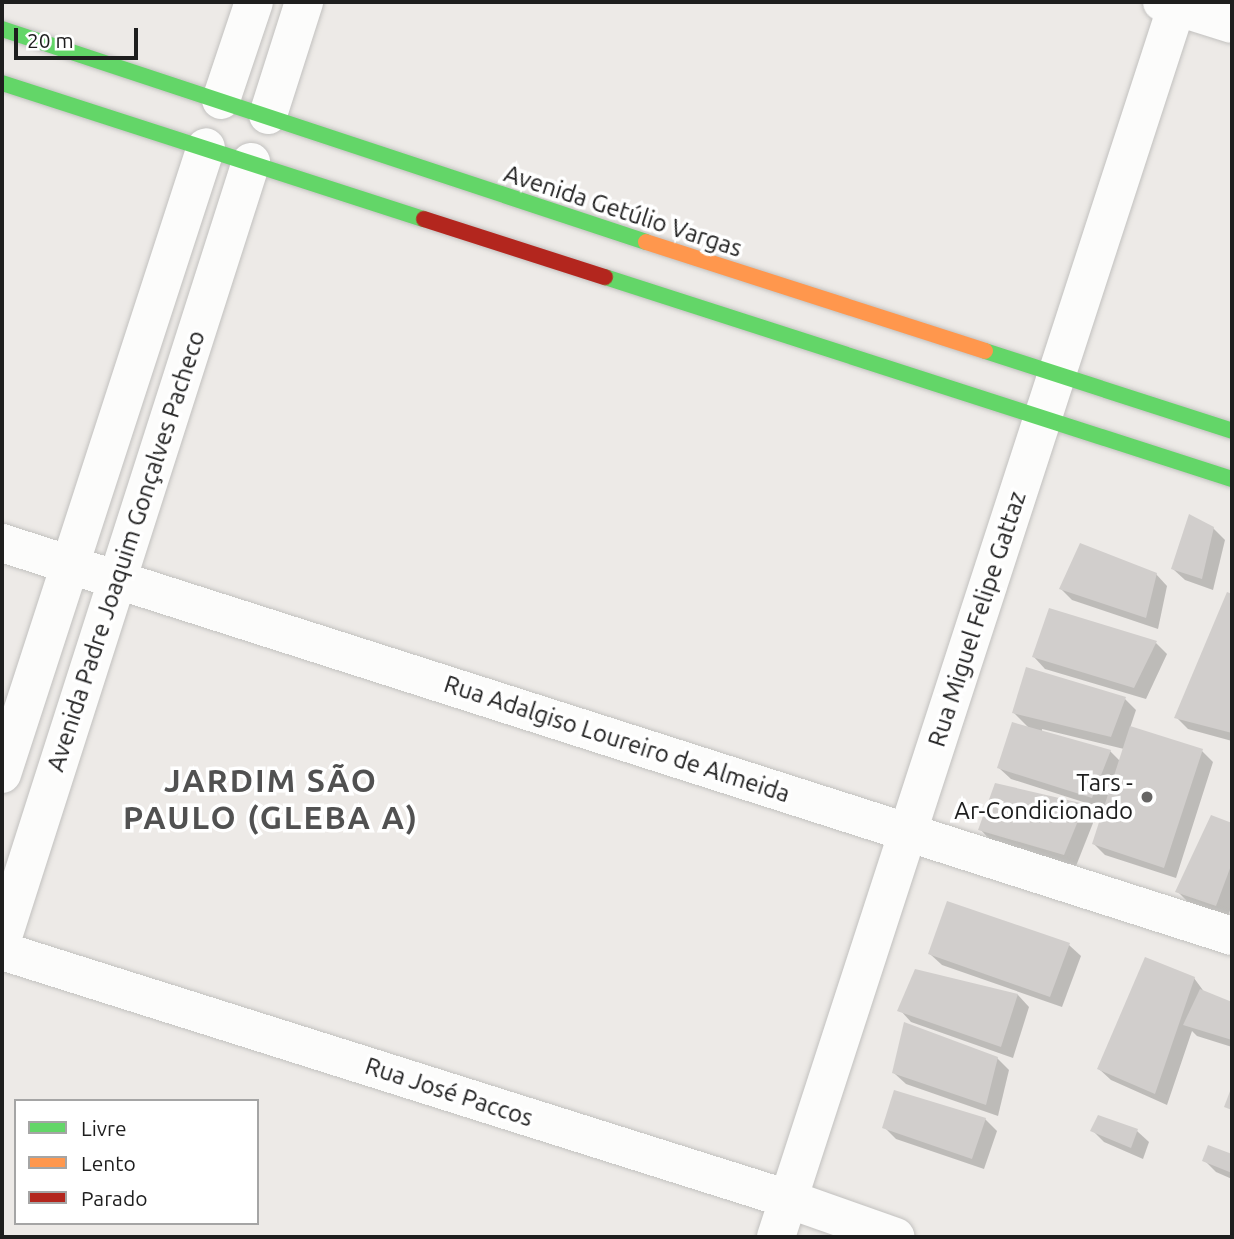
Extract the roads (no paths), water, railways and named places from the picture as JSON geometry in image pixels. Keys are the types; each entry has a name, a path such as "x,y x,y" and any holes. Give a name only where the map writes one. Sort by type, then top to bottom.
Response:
{"street":[{"name":"Avenida Padre Joaquim Gonçalves Pacheco","path":"2,774 254,2"},
{"name":"Avenida Padre Joaquim Gonçalves Pacheco","path":"2,940 304,2"},
{"path":"1172,3 1232,24"},
{"name":"Rua Miguel Felipe Gattaz","path":"776,1237 1056,375 1172,3"},
{"name":"Avenida Getúlio Vargas","path":"2,29 213,125 260,139 393,160 1232,431"},
{"name":"Avenida Getúlio Vargas","path":"2,83 213,125 260,139 1042,418 1232,479"},
{"name":"Rua Adalgiso Loureiro de Almeida","path":"2,543 1232,936"},
{"name":"Rua José Paccos","path":"2,951 788,1199 896,1237"}],"place":[{"name":"Tars - Ar-Condicionado","path":"1147,797"}],"district":[{"name":"JARDIM SÃO PAULO (GLEBA A)","path":"271,800"}]}
